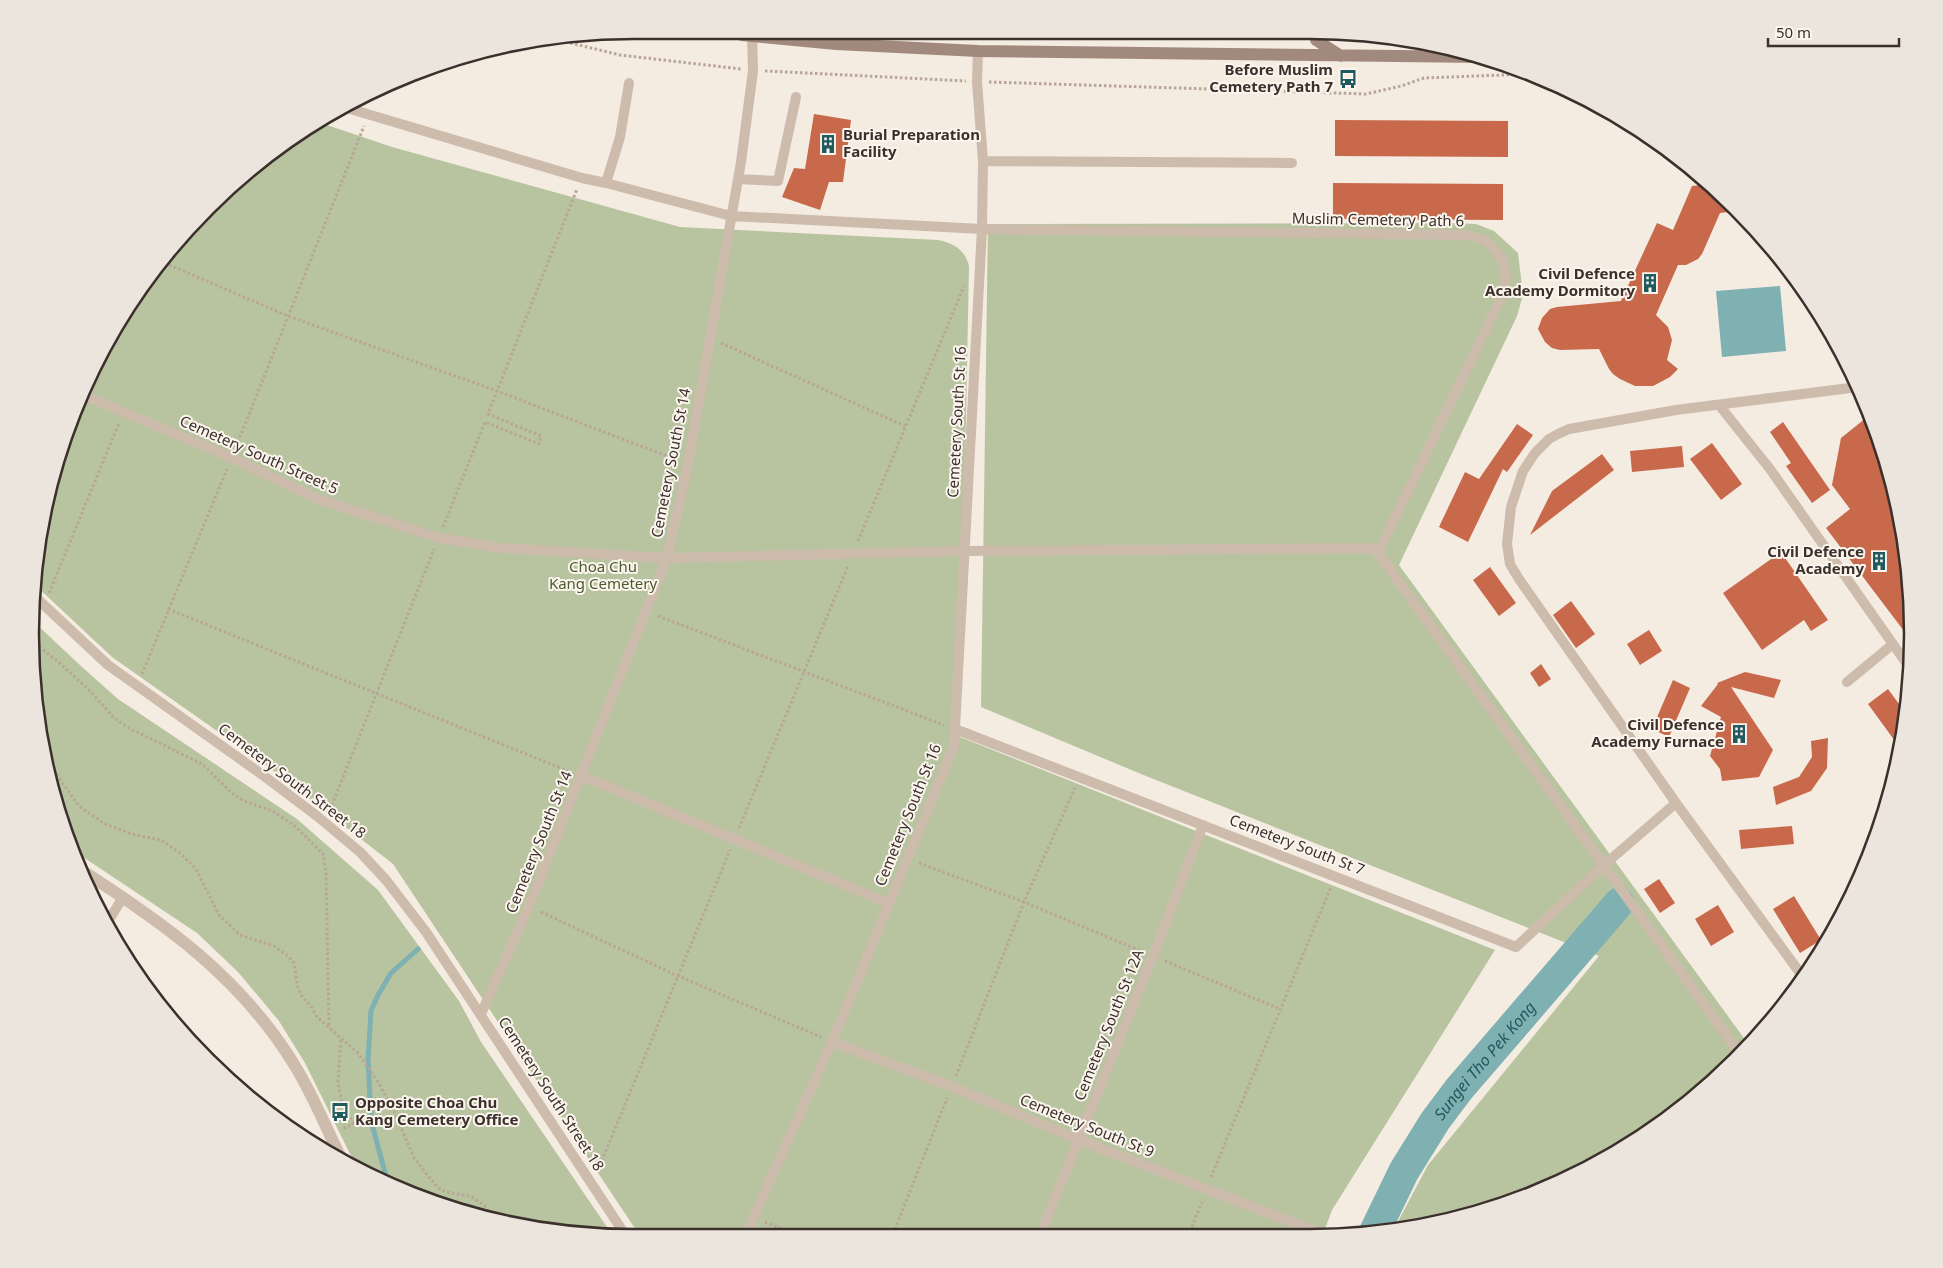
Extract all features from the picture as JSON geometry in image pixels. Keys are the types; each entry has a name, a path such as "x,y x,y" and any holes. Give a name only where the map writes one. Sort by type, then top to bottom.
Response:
{"main road":[{"path":"780,39 836,44 978,51 1450,56"},
{"path":"1316,39 1341,56"}],"street":[{"path":"90,876 123,897 190,946 229,980 264,1021 296,1067 337,1151"}],"lane":[{"name":"Cemetery South St 14","path":"481,1014 529,906 667,558 688,464 738,178 753,71 748,39"},
{"name":"Cemetery South St 16","path":"748,1229 832,1042 954,746 982,229 983,161 977,82 978,51"},
{"path":"606,183 620,137 629,84"},
{"path":"738,178 778,181 796,97"},
{"name":"Muslim Cemetery Path 6","path":"352,110 582,178 731,216 982,229 1467,236 1484,240 1494,249 1503,262 1506,279 1502,296 1378,553"},
{"path":"983,161 1292,163"},
{"path":"1799,972 1676,803 1514,572 1510,564 1507,544 1511,507 1523,471 1535,453 1549,439 1569,429 1676,410 1851,389"},
{"name":"Cemetery South Street 5","path":"88,397 232,458 318,500 439,538 501,548 667,558 966,551 1370,548 1378,553"},
{"path":"1719,405 1770,470 1903,659"},
{"path":"1378,553 1736,1049"},
{"name":"Cemetery South Street 18","path":"40,601 108,665 264,776 326,823 360,852 386,880 426,932 621,1229"},
{"path":"1848,682 1893,644"},
{"name":"Cemetery South St 7","path":"955,729 1516,947 1604,865"},
{"path":"582,776 888,903"},
{"path":"1604,865 1676,803"},
{"name":"Cemetery South St 12A","path":"1042,1229 1153,956 1203,825"},
{"path":"111,918 123,897"},
{"name":"Cemetery South St 9","path":"832,1042 951,1086 1078,1140 1312,1229"}],"path":[{"path":"569,43 620,55 753,71 977,82 1366,94 1401,86 1424,78 1512,75"},
{"path":"137,686 232,458 368,114"},
{"path":"326,823 485,422 538,444 541,436 488,414 582,178"},
{"path":"168,264 288,316 497,391 688,464"},
{"path":"710,338 905,426"},
{"path":"44,605 123,413"},
{"path":"168,609 582,776"},
{"path":"645,611 955,729"},
{"path":"39,647 84,686 114,718 127,727 202,764 234,795 246,802 274,811 296,827 320,850 323,854 326,873 329,1029"},
{"path":"55,773 79,806 106,824 132,834 161,840 180,853 196,869 218,915 240,935 274,946 294,963 298,988 303,998 311,1006 317,1017 358,1054 377,1080 394,1111 414,1158 438,1187 445,1192 470,1196 486,1207 488,1211"},
{"path":"896,1229 1024,902 1080,776"},
{"path":"591,1184 735,840"},
{"path":"907,858 1024,902 1280,1009"},
{"path":"1191,1229 1335,876"},
{"path":"529,906 678,976 832,1042"},
{"path":"330,1136 352,1124 342,1103 338,1082 342,1039"},
{"path":"753,1217 782,1229"}],"green space":[{"name":"Choa Chu Kang Cemetery","path":"326,125 392,147 680,227 938,240 958,248 965,256 969,266 964,517 950,733 1495,950 1332,1210 1325,1229 635,1229 393,864 271,769 112,657 41,590 50,518 70,443 84,406 118,336 139,303 186,242 242,186 303,139"},
{"path":"988,224 1476,224 1494,231 1518,253 1523,295 1517,316 1399,565 1745,1039 1701,1082 1640,1129 1607,1150 1572,1168 1500,1198 1463,1209 1398,1222 1428,1165 1599,956 1141,774 981,707"},
{"path":"39,627 118,699 297,819 378,890 459,1001 481,1042 608,1228 556,1224 480,1209 406,1184 352,1158 305,1063 279,1021 238,972 197,933 82,856 70,825 50,750 40,673"}],"water":[{"path":"1780,286 1786,351 1722,357 1716,291"}],"building":[{"name":"Burial Preparation Facility","path":"814,114 851,120 843,182 829,182 820,210 782,197 794,168 805,169"},
{"path":"1335,120 1508,121 1508,157 1335,156"},
{"path":"1333,183 1503,184 1503,220 1333,219"},
{"name":"Civil Defence Academy Dormitory","path":"1700,185 1729,212 1720,213 1698,259 1686,265 1678,265 1656,315 1668,327 1672,340 1667,360 1678,369 1670,377 1653,386 1635,386 1613,374 1599,349 1560,350 1552,348 1545,342 1538,329 1542,318 1550,309 1621,301 1657,223 1673,230 1692,186"},
{"name":"Civil Defence Academy","path":"1864,420 1884,480 1893,518 1903,595 1904,631 1826,528 1850,509 1832,485 1841,438"},
{"path":"1783,422 1830,490 1812,503 1786,466 1791,463 1770,432"},
{"path":"1517,424 1533,435 1507,472 1503,469 1468,542 1439,527 1465,472 1479,479"},
{"path":"1712,443 1742,484 1721,500 1690,459"},
{"path":"1682,446 1684,467 1632,472 1630,451"},
{"path":"1602,454 1614,470 1530,535 1552,491"},
{"path":"1781,552 1828,620 1811,631 1804,620 1762,650 1723,593"},
{"path":"1490,567 1516,603 1499,616 1473,580"},
{"path":"1571,601 1595,634 1576,648 1553,615"},
{"path":"1649,630 1662,651 1640,665 1627,644"},
{"path":"1541,664 1551,679 1539,687 1530,673"},
{"name":"Civil Defence Academy Furnace","path":"1745,672 1781,680 1774,698 1731,687 1773,750 1759,777 1722,781 1720,769 1710,756 1721,717 1701,706 1717,683"},
{"path":"1673,680 1690,688 1669,737 1652,729"},
{"path":"1888,689 1900,705 1895,740 1868,704"},
{"path":"1828,738 1827,768 1811,791 1776,805 1773,787 1799,777 1812,757 1811,741"},
{"path":"1792,826 1794,844 1741,849 1739,830"},
{"path":"1659,879 1675,903 1660,913 1644,889"},
{"path":"1794,896 1820,939 1819,941 1800,953 1773,909"},
{"path":"1718,905 1734,932 1711,946 1695,919"}],"waterway":[{"name":"Sungei Tho Pek Kong","path":"1378,1225 1404,1171 1435,1121 1459,1089 1619,903"},
{"name":"Sungei Tho Pek Kong","path":"386,1175 372,1124 368,1060 371,1011 391,973 418,949"}],"place":[{"name":"Before Muslim Cemetery Path 7","path":"1348,79"},
{"name":"Burial Preparation Facility","path":"828,144"},
{"name":"Civil Defence Academy Dormitory","path":"1650,283"},
{"name":"Civil Defence Academy","path":"1879,561"},
{"name":"Civil Defence Academy Furnace","path":"1739,734"},
{"name":"Opposite Choa Chu Kang Cemetery Office","path":"340,1112"}]}
